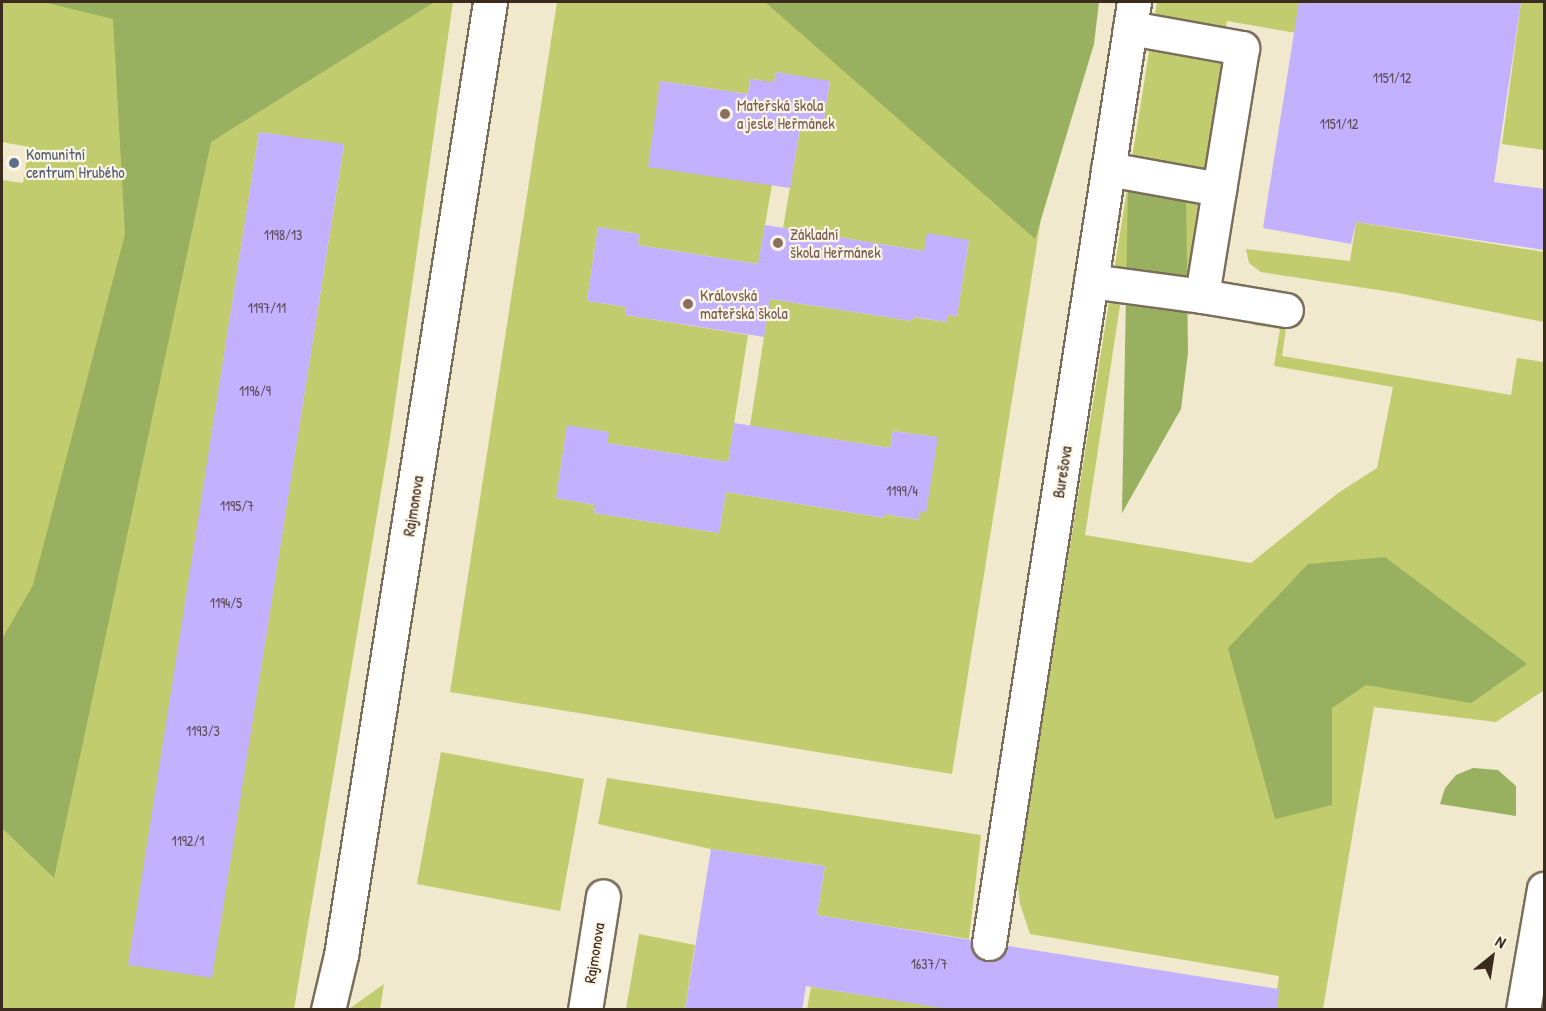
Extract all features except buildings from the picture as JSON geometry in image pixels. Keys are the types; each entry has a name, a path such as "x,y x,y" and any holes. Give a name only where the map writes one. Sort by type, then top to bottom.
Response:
{"street":[{"name":"Rajmonova","path":"328,1010 341,955 490,2"},
{"name":"Burešova","path":"989,943 1132,15"},
{"path":"1132,15 1242,48 1202,296"},
{"path":"1108,169 1219,189"},
{"path":"1091,281 1286,310"},
{"path":"1523,1010 1545,889"},
{"name":"Rajmonova","path":"585,1010 603,896"}],"green space":[{"path":"2,2 453,2 390,438 294,1009 2,1009 2,180 23,183 29,147 2,142","holes":["259,132 344,145 255,704 209,451"]},
{"path":"43,2 433,3 211,142 54,878 2,828 2,639 33,585 125,234 113,19"},
{"name":"Základní škola Heřmánek","path":"557,2 811,2 1069,44 952,774 450,692","holes":["776,72 830,82 822,131 800,129 783,228 924,251 969,241 957,316 948,315 946,322 917,318 914,310 912,321 770,299 750,426 890,448 893,431 937,437 926,512 920,511 918,520 889,515 886,506 884,518 726,492 719,533 594,513 595,505 556,498 567,426 608,432 607,443 728,462 748,335 625,315 626,307 587,301 598,227 639,234 638,245 758,264 772,185 660,81 748,94 750,79 761,80 771,97"]},
{"path":"765,2 1099,2 1094,44 1035,239"},
{"path":"1157,2 1301,2 1296,33 1227,21 1192,274 1126,266 1085,535 1251,563 1338,493 1377,468 1393,387 1274,366 1280,329 1253,325 1253,316 1287,322 1282,356 1511,395 1517,358 1544,362 1543,691 1496,722 1374,707 1323,1009 1274,1009 1279,976 1030,934 1020,904 1017,878"},
{"path":"1521,2 1544,2 1544,150 1502,144"},
{"path":"1128,186 1186,196 1188,353 1181,409 1122,513"},
{"path":"1356,222 1544,252 1544,322 1398,293 1261,272 1249,263 1246,249 1350,261"},
{"path":"1385,557 1527,664 1471,703 1366,685 1332,708 1332,805 1275,819 1228,648 1308,564"},
{"path":"441,752 584,779 560,911 417,884"},
{"path":"1473,768 1498,770 1516,786 1516,816 1440,804 1445,788 1456,775"},
{"path":"607,778 981,835 969,939 817,915 825,866 711,849 598,824"},
{"path":"639,934 695,945 685,1009 626,1009"},
{"path":"384,984 380,1009 349,1009"},
{"path":"811,987 952,1009 807,1010"}],"place":[{"name":"Mateřská škola a jesle Heřmánek","path":"725,114"},
{"name":"Komunitní centrum Hrubého","path":"14,163"},
{"name":"Základní škola Heřmánek","path":"778,243"},
{"name":"Královská mateřská škola","path":"688,304"}]}
